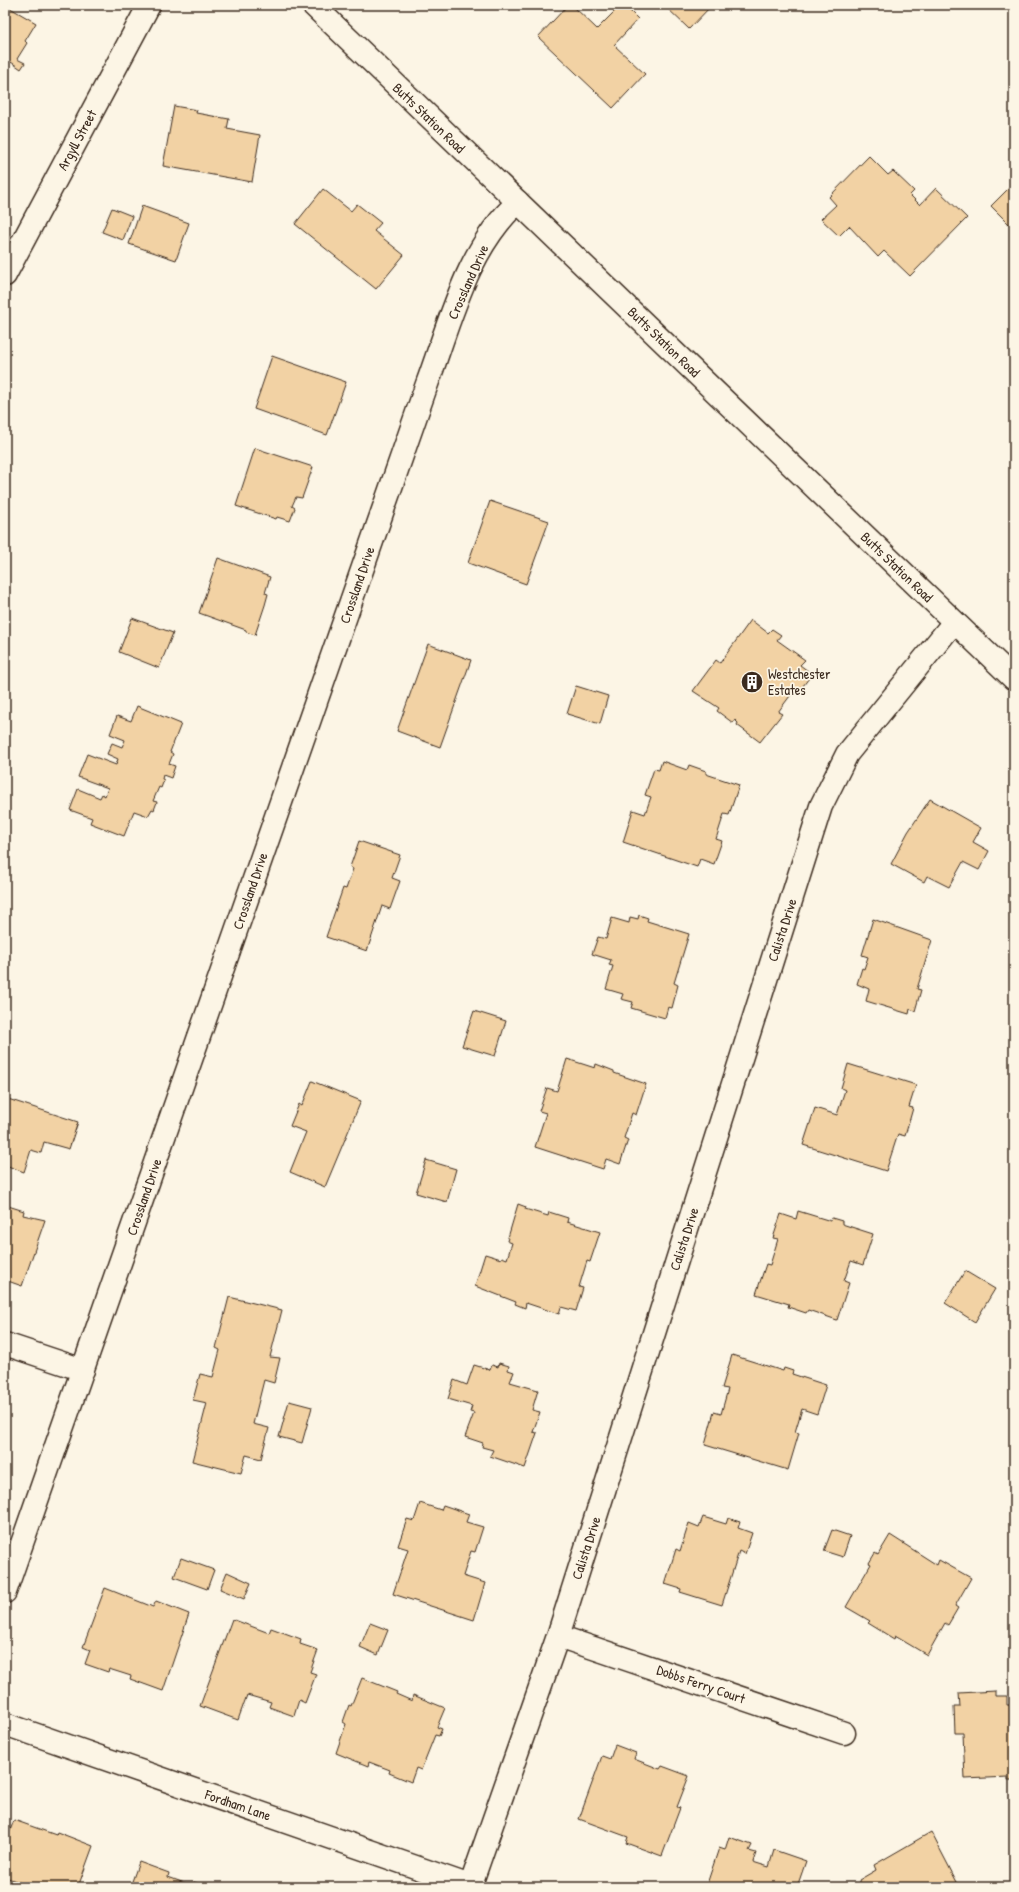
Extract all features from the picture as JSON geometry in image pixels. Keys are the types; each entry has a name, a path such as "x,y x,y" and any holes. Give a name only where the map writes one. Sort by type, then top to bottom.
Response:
{"street":[{"name":"Argyll Street","path":"5,276 149,5"},
{"name":"Butts Station Road","path":"313,5 1014,678"},
{"name":"Crossland Drive","path":"5,1592 427,384 464,285 481,247 509,211 518,202"},
{"name":"Calista Drive","path":"470,1886 558,1636 821,806 847,754 954,622"},
{"path":"5,1344 83,1370"},
{"name":"Dobbs Ferry Court","path":"558,1636 844,1733"},
{"name":"Fordham Lane","path":"5,1724 470,1886"}],"building":[{"path":"5,5 36,23 25,41 27,43 17,59 25,63 21,69 11,62 5,69"},
{"path":"568,5 572,5 597,29 621,5 624,5 638,19 614,45 645,74 613,108 538,37"},
{"path":"664,5 712,5 689,29"},
{"path":"174,106 197,110 196,113 229,119 227,129 260,135 252,182 163,166"},
{"path":"869,156 888,175 893,171 914,191 910,195 920,205 936,188 967,218 910,276 884,251 878,257 849,226 839,236 821,219 836,205 829,197"},
{"path":"1014,183 1014,229 991,206"},
{"path":"323,189 351,211 357,204 381,223 374,231 404,255 376,289 295,224"},
{"path":"142,206 189,223 176,260 129,244"},
{"path":"112,208 132,216 123,240 102,232"},
{"path":"272,356 346,382 327,435 254,409"},
{"path":"255,448 313,467 302,498 296,497 292,506 295,508 290,521 277,517 276,519 236,506"},
{"path":"490,501 549,521 526,584 468,563"},
{"path":"218,558 270,577 265,593 268,594 255,635 246,632 246,630 199,613"},
{"path":"132,618 173,633 159,668 119,652"},
{"name":"Westchester Estates","path":"751,620 768,633 772,629 781,635 777,640 805,660 800,665 812,674 797,694 793,692 778,712 782,714 760,742 737,725 738,723 735,720 733,723 717,711 719,708 693,691 716,660 720,663"},
{"path":"428,644 471,660 440,747 397,731"},
{"path":"576,686 608,696 600,724 567,714"},
{"path":"137,706 181,724 170,752 173,754 169,764 175,766 171,778 163,775 162,779 164,780 161,788 159,787 153,801 157,802 154,810 152,809 148,816 134,811 124,836 90,823 92,818 70,810 78,789 100,798 102,794 105,796 108,788 78,777 87,754 116,765 118,759 107,754 112,743 122,747 125,740 110,734 117,716 131,721"},
{"path":"662,761 687,770 689,765 706,771 706,774 739,785 729,815 724,814 716,839 722,841 714,864 700,859 697,867 623,842 633,810 645,814 651,797 645,795 654,769 659,770"},
{"path":"930,799 981,828 973,842 989,851 979,870 963,862 949,887 927,876 924,882 891,864 908,832"},
{"path":"359,841 400,855 392,878 400,881 390,909 382,906 367,951 326,937 343,888 346,889 353,869 350,867"},
{"path":"639,915 648,918 647,921 689,934 674,983 678,985 672,1008 668,1007 665,1018 631,1008 633,1002 621,999 623,994 606,989 613,966 609,965 611,960 592,954 598,937 606,939 612,918 629,923 630,917 638,919"},
{"path":"873,919 932,940 917,989 921,990 915,1011 910,1009 909,1014 866,1001 869,989 857,984 862,968 864,969 868,957 862,955"},
{"path":"474,1011 506,1021 495,1056 462,1046"},
{"path":"567,1059 595,1068 596,1064 614,1071 614,1073 646,1084 636,1115 632,1113 624,1138 628,1140 620,1164 606,1159 603,1169 535,1147 546,1113 539,1111 547,1088 557,1091"},
{"path":"848,1064 916,1085 909,1107 913,1108 905,1136 898,1134 886,1171 803,1145 815,1108 837,1115 845,1090 841,1088"},
{"path":"312,1081 361,1101 325,1187 290,1172 306,1132 290,1126 299,1104 302,1106"},
{"path":"5,1098 78,1122 69,1149 44,1142 41,1153 31,1150 24,1172 5,1165"},
{"path":"426,1160 456,1169 447,1202 416,1193"},
{"path":"518,1204 526,1207 525,1209 548,1216 549,1212 568,1218 567,1222 600,1232 590,1262 587,1261 579,1287 583,1288 576,1311 561,1307 559,1314 526,1303 525,1308 515,1304 516,1302 475,1286 485,1254 501,1259 502,1257 507,1259 512,1243 507,1241"},
{"path":"5,1205 24,1211 23,1215 45,1220 22,1286 5,1280"},
{"path":"798,1211 831,1221 832,1218 842,1221 842,1224 873,1234 863,1265 851,1261 844,1281 849,1283 837,1320 808,1310 806,1313 788,1307 789,1304 756,1294 766,1264 770,1265 778,1239 773,1238 781,1214 796,1219"},
{"path":"965,1271 995,1289 975,1322 945,1303"},
{"path":"229,1297 282,1310 270,1357 280,1358 274,1383 264,1380 253,1424 269,1428 261,1459 246,1455 241,1473 192,1461 207,1403 193,1400 200,1374 213,1377 220,1350 216,1348"},
{"path":"732,1355 783,1371 784,1368 793,1371 792,1374 826,1385 817,1414 802,1409 795,1432 799,1433 788,1470 705,1445 714,1412 721,1414 728,1389 722,1388"},
{"path":"499,1363 509,1366 508,1370 514,1372 510,1382 538,1390 532,1410 540,1412 533,1432 537,1433 525,1468 490,1456 493,1450 482,1447 483,1443 465,1437 474,1413 470,1412 472,1406 448,1399 454,1380 467,1385 474,1365 490,1370 492,1365 498,1367"},
{"path":"289,1401 312,1407 302,1443 279,1437"},
{"path":"420,1503 441,1510 443,1505 469,1514 466,1522 483,1527 475,1552 471,1551 463,1576 485,1583 474,1620 393,1594 408,1549 398,1546 407,1519 414,1521"},
{"path":"703,1517 726,1524 728,1518 740,1522 738,1528 752,1533 745,1554 739,1551 722,1605 680,1592 681,1589 665,1584 676,1549 680,1551 689,1523 699,1527"},
{"path":"832,1530 850,1536 843,1557 824,1551"},
{"path":"890,1535 937,1565 939,1560 971,1578 955,1606 958,1608 948,1625 945,1623 927,1655 895,1636 894,1639 868,1623 870,1621 846,1607 871,1564 869,1563 875,1553 878,1555"},
{"path":"181,1558 214,1570 207,1589 174,1577"},
{"path":"227,1572 251,1583 244,1599 220,1589"},
{"path":"105,1588 153,1607 156,1601 189,1614 163,1691 130,1679 131,1676 109,1669 108,1672 85,1664 90,1650 83,1647"},
{"path":"232,1619 269,1633 271,1628 301,1639 300,1644 318,1650 310,1672 316,1674 305,1703 299,1700 294,1716 269,1707 271,1702 247,1695 238,1720 200,1706"},
{"path":"370,1623 388,1630 378,1655 360,1647"},
{"path":"362,1678 397,1692 396,1694 412,1701 413,1695 445,1708 437,1727 442,1729 439,1736 435,1735 421,1770 416,1768 411,1782 389,1773 390,1770 369,1762 368,1766 336,1753 346,1724 343,1722 349,1705 351,1706"},
{"path":"996,1691 996,1696 1007,1696 1007,1705 1014,1705 1014,1780 1008,1780 1008,1777 965,1779 963,1733 955,1733 954,1707 960,1707 959,1693"},
{"path":"615,1745 636,1753 634,1759 660,1769 662,1766 689,1776 677,1807 680,1808 662,1856 626,1843 628,1837 579,1819 602,1756 610,1759"},
{"path":"14,1820 56,1835 57,1832 93,1846 78,1887 32,1887 5,1877 5,1844"},
{"path":"931,1832 959,1886 863,1887 859,1880 876,1870 874,1865"},
{"path":"729,1837 752,1845 749,1851 756,1853 753,1862 769,1867 774,1850 806,1861 797,1887 706,1887 719,1848 725,1850"},
{"path":"139,1862 169,1873 168,1877 193,1886 194,1882 207,1887 130,1887"}],"place":[{"name":"Westchester Estates","path":"752,682"}]}
